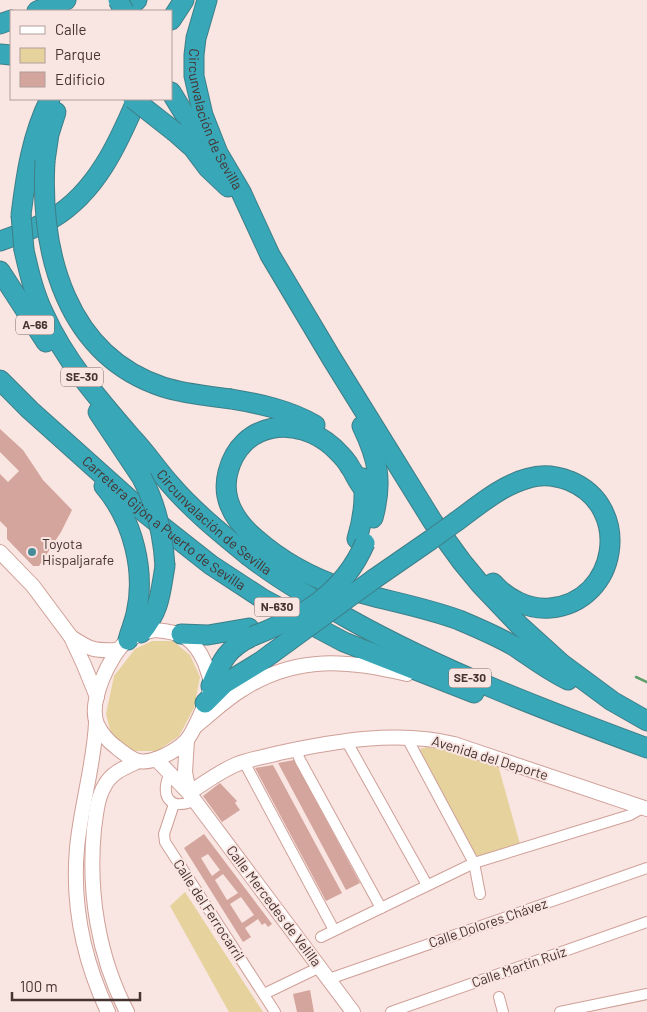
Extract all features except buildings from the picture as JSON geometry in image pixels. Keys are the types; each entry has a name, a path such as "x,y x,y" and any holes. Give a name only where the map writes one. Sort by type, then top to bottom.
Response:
{"highway":[{"path":"40,10 66,0"},
{"path":"172,18 184,0"},
{"name":"Circunvalación de Sevilla","path":"207,0 196,38 194,55 194,76 203,115 218,153 241,192 270,255 332,359 433,522 462,562 501,607 535,641 562,664 612,701 647,721"},
{"path":"174,96 270,255"},
{"name":"Circunvalación de Sevilla","path":"50,100 34,140 28,165 21,215 24,250 33,286 43,312 62,348 86,382 171,486 252,558 300,592 395,644 462,675 647,748"},
{"path":"61,100 49,134 45,161 44,209 46,228 59,281 73,312 86,333 106,354 127,369 164,387 190,394 267,405 294,414 332,437 351,455 363,479 365,502 357,539 349,556 338,571 326,585 303,603 251,632 230,650 218,666 211,686"},
{"path":"134,100 175,132 228,187"},
{"path":"0,241 28,232 54,218 72,204 107,163 122,136 137,100"},
{"name":"A-66","path":"0,271 52,350 97,411 132,450 171,486"},
{"path":"181,634 208,635 251,632 299,616 323,599 348,572 366,543 376,502 377,466 371,445 338,384 332,359"},
{"name":"Carretera Gijón a Puerto de Sevilla","path":"0,380 30,410 145,513 211,565 263,599 344,642 476,694 572,720"},
{"path":"30,410 107,490 129,527 136,556 138,583 136,614 129,641"},
{"path":"97,411 118,445 142,478 156,510 163,539 165,566 158,604 152,620 129,641"},
{"path":"364,489 349,465 333,447 315,434 296,427 285,426 265,430 248,440 236,454 226,478 227,496 236,518 249,533 268,549 292,565 317,579 343,588 430,610 460,621 500,639 562,677 612,701"},
{"path":"205,704 224,684 260,662 374,579 429,541 457,521 519,481 534,477 558,478 580,486 590,494 599,504 606,517 610,546 608,561 594,587 579,598 556,607 528,606 513,600 495,586 467,552 433,504 416,494"}],"main road":[{"path":"0,552 33,586 71,637 96,697"},
{"path":"71,637 89,649 96,651 129,641 155,630 181,634 190,639 196,647 208,672 211,686 195,727 187,740 168,754 156,759 139,761 121,769 105,784 96,812 93,847 93,897 98,931 113,981 127,1012"},
{"path":"108,1012 90,967 79,915 76,887 77,846 94,751 96,697 104,675 129,641"},
{"path":"195,727 232,696 255,682 285,670 313,664 346,663 382,668 476,694"},
{"path":"96,722 110,743 123,753 139,761"},
{"name":"Avenida del Deporte","path":"192,797 225,770 244,762 296,750 347,742 407,738 454,744 645,808"},
{"name":"Calle Mercedes de Velilla","path":"187,740 185,772 192,797"},
{"name":"Calle Mercedes de Velilla","path":"156,759 192,797 354,1012"}],"street":[{"path":"407,738 474,863 480,894"},
{"path":"347,742 427,885"},
{"path":"296,750 381,908"},
{"path":"244,762 334,930"},
{"path":"170,773 165,792 174,804 185,805 192,797"},
{"name":"Calle del Ferrocarril","path":"174,804 164,834 165,842 275,1012"},
{"path":"321,937 474,863 630,816 645,808"},
{"name":"Calle Dolores Chávez","path":"329,979 647,868"},
{"name":"Calle Martín Ruiz","path":"391,1012 647,922"},
{"path":"264,994 320,967"},
{"path":"560,1012 585,1010 647,994"},
{"path":"499,997 503,1012"}],"green space":[{"path":"152,641 173,641 190,655 200,677 194,708 179,736 157,751 133,751 111,734 106,714 114,676 135,649"},
{"path":"427,747 459,753 498,765 520,844 476,855 421,753 420,749"},
{"path":"185,892 263,1012 229,1012 170,906"}],"waterway":[{"path":"636,677 647,682"}],"place":[{"name":"Toyota Hispaljarafe","path":"32,552"}]}
